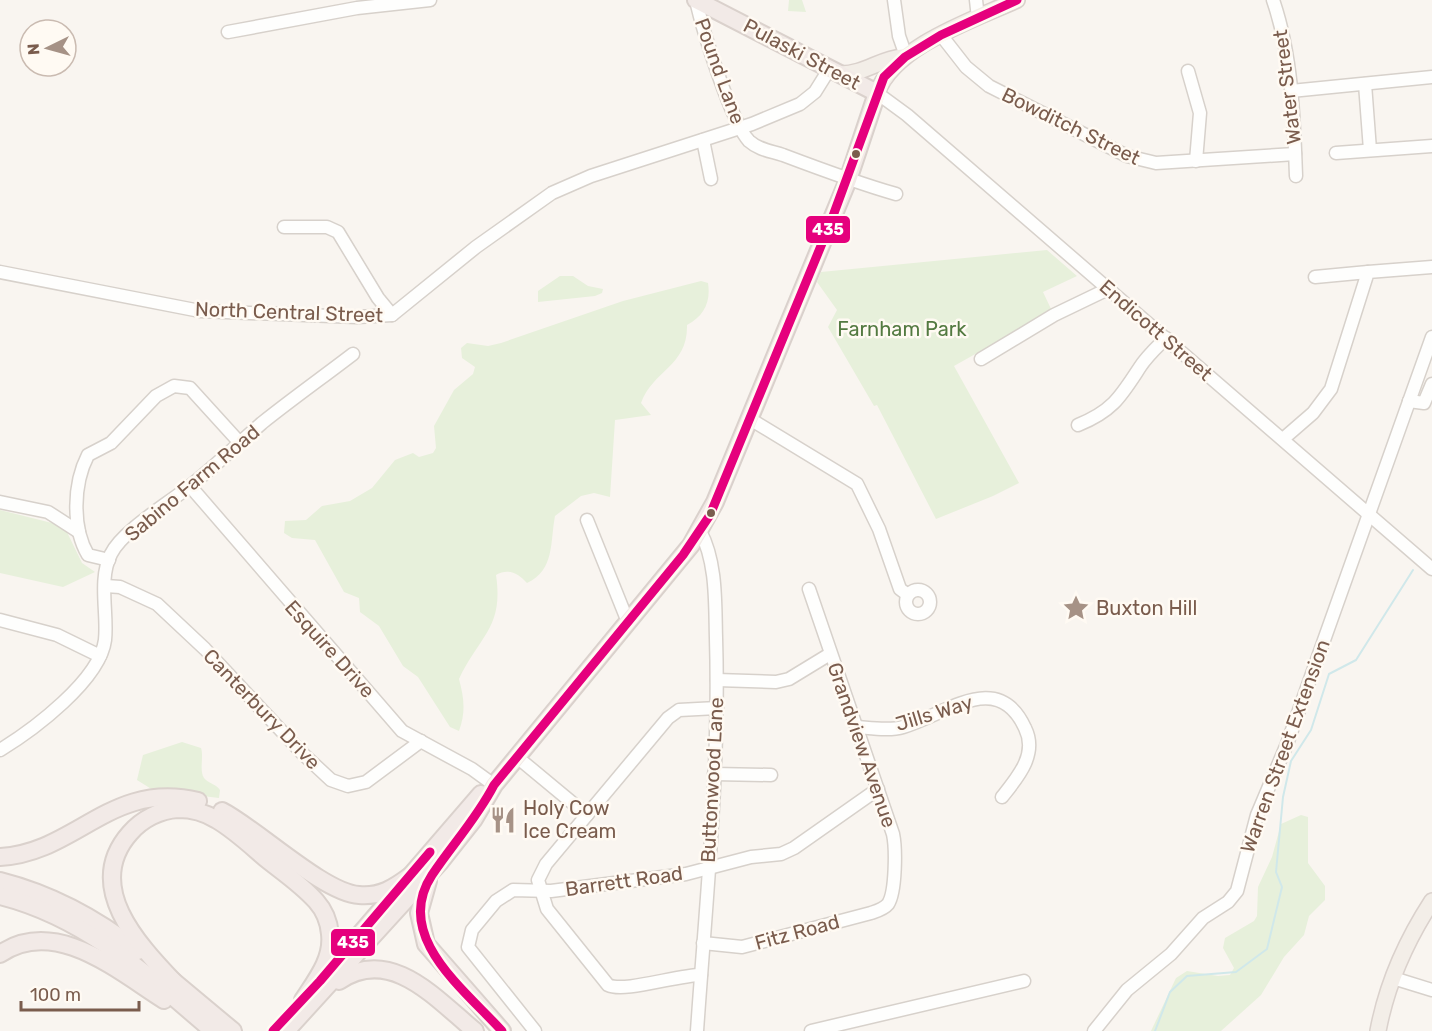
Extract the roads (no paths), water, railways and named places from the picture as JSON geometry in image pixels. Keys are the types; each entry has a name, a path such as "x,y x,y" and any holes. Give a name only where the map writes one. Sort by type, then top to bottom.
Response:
{"highway":[{"name":"Pulaski Street","path":"696,0 876,93"},
{"path":"307,1003 440,862 474,819 494,785 700,531 712,508 814,266 848,180 876,93"},
{"path":"286,1031 471,803 494,785"},
{"path":"0,857 22,854 45,846 130,802 162,797 206,803 226,812 346,893 378,894 389,891 410,876"},
{"path":"174,982 142,947 127,926 115,898 112,879 118,852 133,829 150,817 178,809 199,812 217,819 307,892 324,912 330,934 328,954 307,1003"},
{"path":"440,862 421,900 419,913 422,934 433,955 502,1031"},
{"path":"0,880 44,895 96,921 232,1031"},
{"path":"0,896 61,919 103,942 213,1031"},
{"path":"0,954 30,941 64,944 90,955 213,1031"},
{"path":"273,1031 307,1003 355,971 384,968 394,970 414,981 475,1031"}],"main road":[{"path":"876,93 884,77 906,56 941,35 1017,0"},
{"path":"836,71 861,72 884,61 906,56"},
{"path":"1378,1031 1402,953 1432,901"}],"street":[{"path":"228,32 357,8 430,0"},
{"name":"Pound Lane","path":"696,0 702,28 740,127 749,140 762,148 848,180 896,194"},
{"path":"894,0 899,36 906,56"},
{"path":"976,0 978,18"},
{"name":"Water Street","path":"1273,0 1282,34 1291,91 1296,176"},
{"name":"Bowditch Street","path":"941,35 966,67 989,86 1127,156 1148,163 1295,154"},
{"name":"North Central Street","path":"0,272 200,311 357,317 392,315 476,248 552,193 591,177 740,127 808,99 836,71"},
{"path":"1188,71 1200,113 1196,160"},
{"path":"1291,91 1432,77"},
{"path":"1365,84 1370,150"},
{"name":"Endicott Street","path":"876,93 907,115 1432,569"},
{"path":"703,140 711,179"},
{"path":"1336,153 1432,146"},
{"path":"285,226 327,227 338,232 378,298 392,315"},
{"path":"1315,277 1432,267"},
{"path":"1283,439 1312,413 1331,389 1368,272"},
{"path":"981,359 1054,315 1108,289"},
{"name":"Warren Street Extension","path":"1094,1031 1127,990 1171,954 1203,918 1228,902 1237,891 1257,814 1280,762 1432,337"},
{"path":"1078,425 1091,420 1124,394 1139,368 1166,338"},
{"name":"Sabino Farm Road","path":"0,750 55,708 89,675 100,656 105,642 106,586 111,554 134,529 353,354"},
{"path":"1409,401 1424,403 1432,384"},
{"path":"110,560 88,555 79,541 77,499 88,455 111,443 156,396 174,386 190,388 240,443"},
{"path":"750,419 857,484 875,521 900,589 908,595"},
{"name":"Esquire Drive","path":"190,486 402,731 472,769 494,785"},
{"path":"0,502 48,512 79,532"},
{"path":"587,520 628,622"},
{"name":"Buttonwood Lane","path":"697,1031 717,708 711,571 707,547 700,531"},
{"name":"Canterbury Drive","path":"106,586 120,587 157,604 205,649 302,753 331,780 348,786 366,782 421,741"},
{"name":"Grandview Avenue","path":"810,589 896,846 888,903"},
{"path":"0,620 57,635 100,656"},
{"path":"717,680 783,680 795,676 830,654"},
{"name":"Jills Way","path":"857,727 900,729 969,701 999,698 1015,708 1029,736 1030,744 1018,776 1002,797"},
{"path":"701,975 670,977 627,987 608,985 547,909 539,890 541,870 673,713 679,710 717,708"},
{"path":"517,757 587,815"},
{"path":"714,774 771,775"},
{"name":"Barrett Road","path":"535,1031 471,953 468,942 472,930 503,895 513,891 686,874 709,866 788,852 878,789"},
{"name":"Fitz Road","path":"703,943 742,946 871,913 888,903"},
{"path":"1393,978 1432,990"},
{"path":"811,1031 1024,981"}],"waterway":[{"path":"1155,1031 1170,992 1187,976 1236,972 1267,949 1282,887 1276,872 1283,797 1291,761 1311,730 1329,674 1356,660 1413,570"}],"place":[{"name":"Buxton Hill","path":"1076,608"},
{"name":"Holy Cow Ice Cream","path":"503,820"}],"park label":[{"name":"Farnham Park","path":"902,329"}]}
